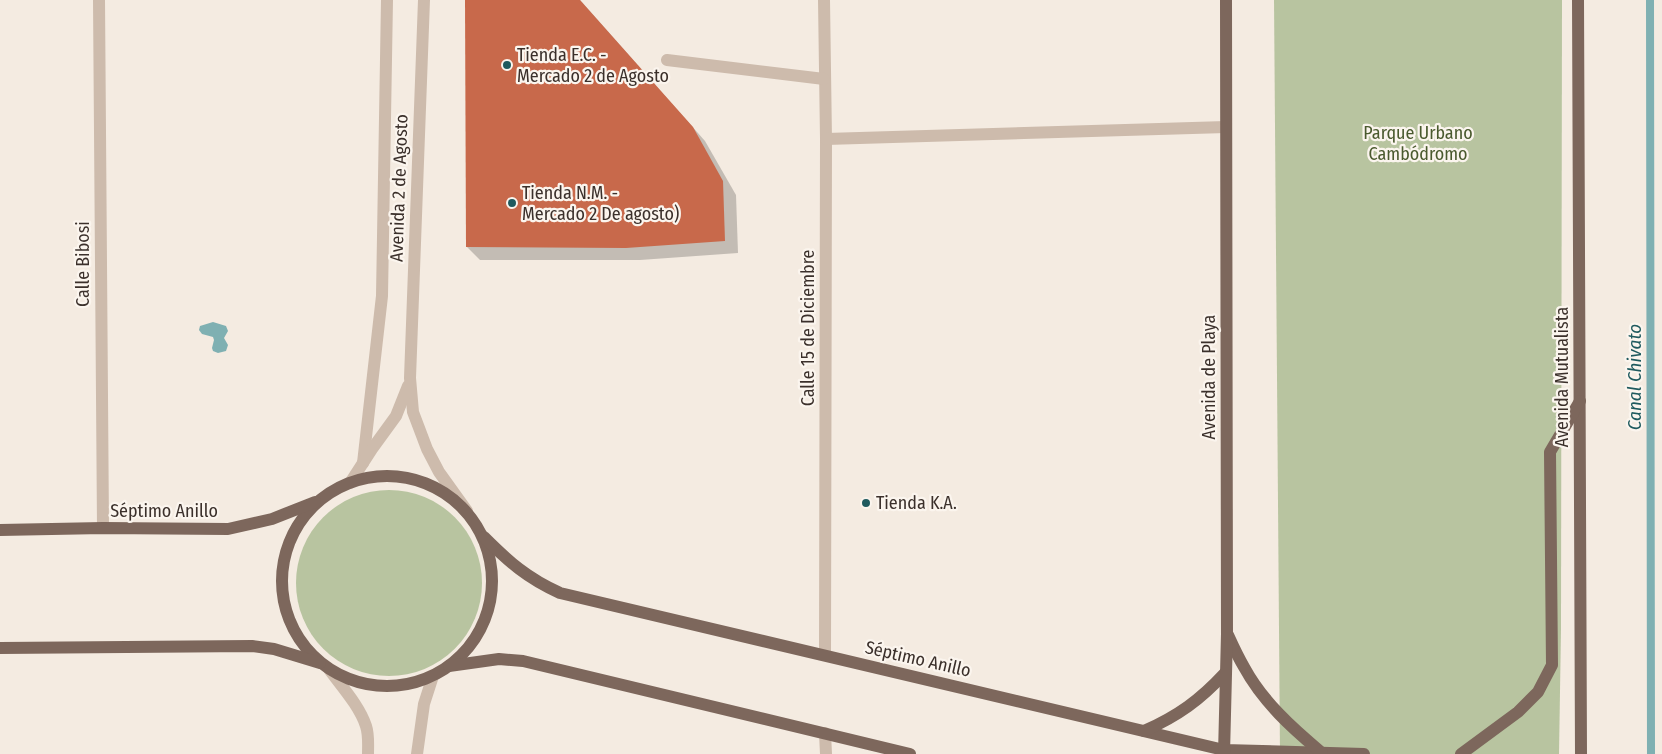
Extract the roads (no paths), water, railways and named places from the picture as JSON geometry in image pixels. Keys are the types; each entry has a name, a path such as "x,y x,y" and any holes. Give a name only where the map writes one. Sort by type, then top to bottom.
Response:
{"main road":[{"name":"Avenida de Playa","path":"1224,752 1227,634 1226,0"},
{"name":"Avenida Mutualista","path":"1578,0 1581,754"},
{"path":"1461,754 1518,712 1538,692 1552,665 1550,452 1580,401"},
{"path":"0,648 252,646 274,649 325,666 353,681 380,686 407,684 433,676 449,666 472,644 490,608 492,568 484,537 467,511 441,490 416,480 383,476 350,483 322,499 310,510 295,531 286,553 283,570 282,586 286,610 292,626 305,647 325,666"},
{"name":"Séptimo Anillo","path":"0,530 103,528 228,529 272,519 322,499"},
{"name":"Séptimo Anillo","path":"484,537 521,572 560,593 1144,731 1224,752 1364,754"},
{"path":"1227,634 1244,668 1266,700 1292,728 1322,753"},
{"path":"449,666 499,659 523,661 910,754"},
{"path":"1144,731 1167,721 1189,708 1225,674"}],"street":[{"name":"Calle Bibosi","path":"99,0 103,528"},
{"path":"363,463 382,296 387,0"},
{"name":"Avenida 2 de Agosto","path":"424,0 410,378 413,412 428,449 439,472 467,511"},
{"name":"Calle 15 de Diciembre","path":"824,0 826,139 825,656"},
{"path":"667,60 824,79"},
{"path":"826,139 1226,127"},
{"name":"Avenida 2 de Agosto","path":"350,483 396,416 407,391 410,378"},
{"path":"325,666 366,726 368,754"},
{"path":"417,754 424,704 433,676"},
{"path":"825,734 826,754"}],"water":[{"path":"213,322 226,326 228,331 224,338 228,345 226,351 218,353 213,351 213,337 202,334 199,330 200,326"}],"waterway":[{"name":"Canal Chivato","path":"1650,0 1651,754"}],"place":[{"name":"Tienda E.C. - Mercado 2 de Agosto","path":"507,65"},
{"name":"Tienda N.M. - Mercado 2 De agosto)","path":"512,203"},
{"name":"Tienda K.A.","path":"866,503"}],"park label":[{"name":"Parque Urbano Cambódromo","path":"1418,143"}]}
